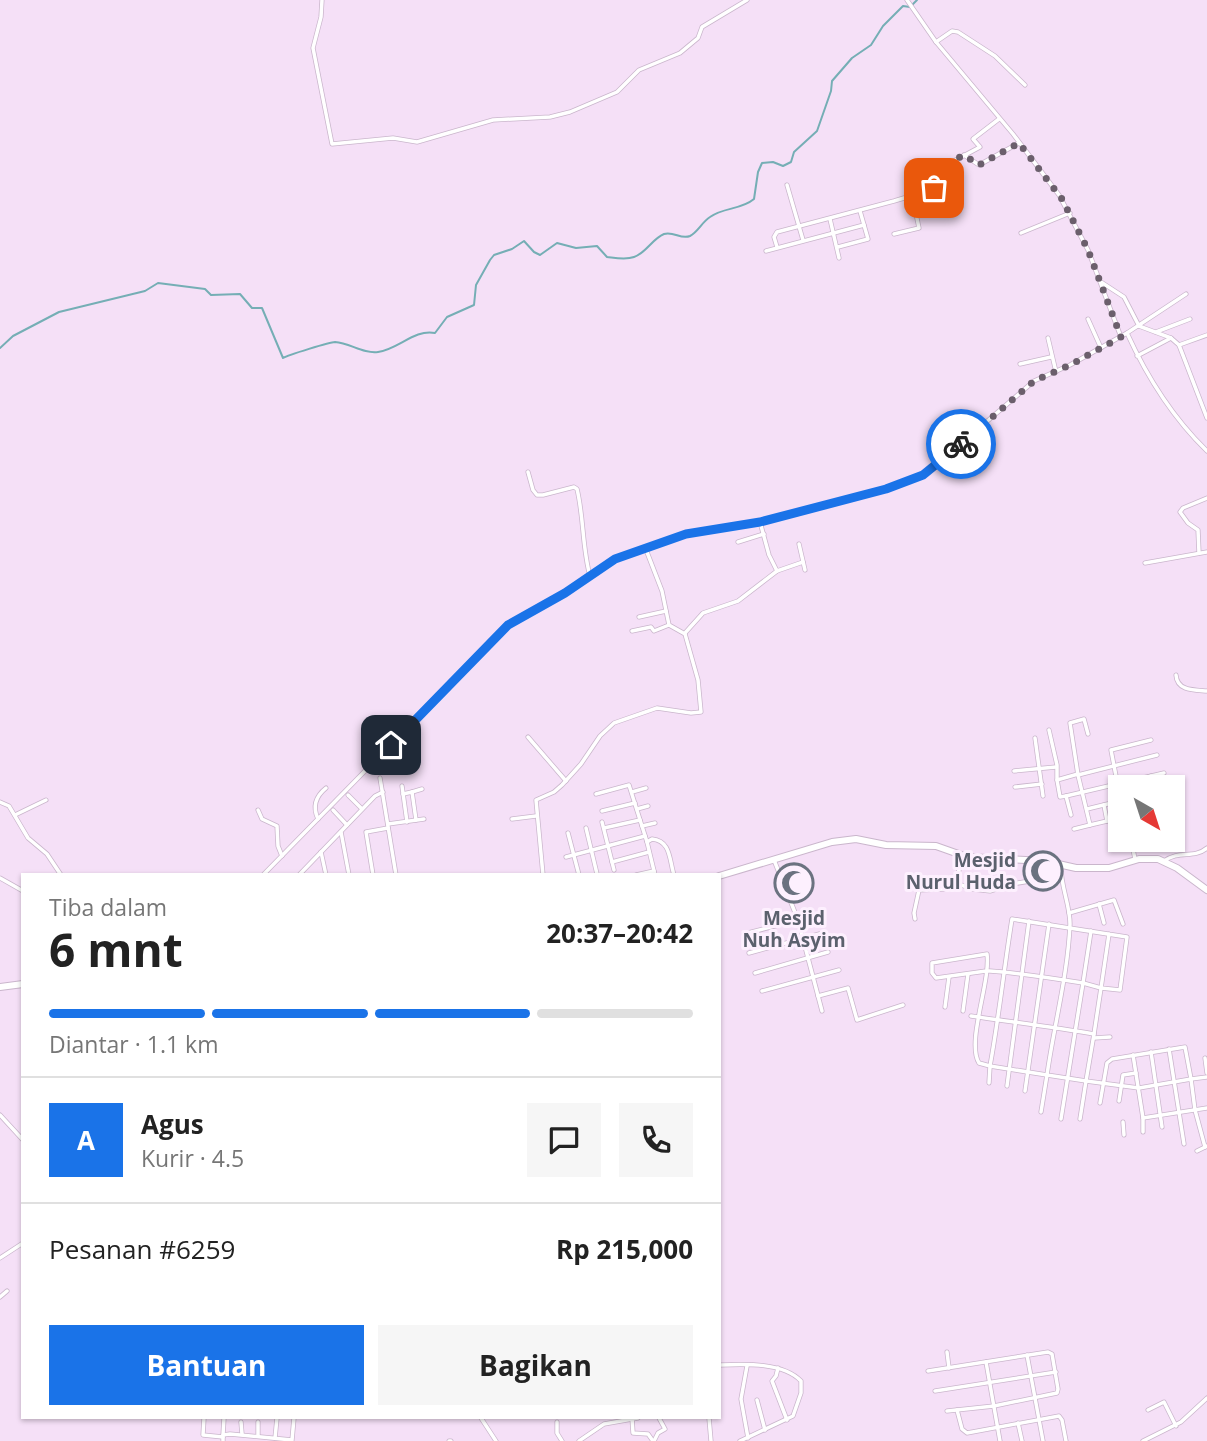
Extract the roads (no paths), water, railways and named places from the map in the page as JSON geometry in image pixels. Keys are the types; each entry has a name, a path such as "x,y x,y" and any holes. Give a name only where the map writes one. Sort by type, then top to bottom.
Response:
{"main road":[{"path":"721,875 846,839 883,845 936,846 962,856 1045,861 1076,868 1102,869 1135,859 1152,859 1164,861 1207,890"},
{"path":"0,987 21,984"}],"street":[{"path":"322,0 321,17 313,48 332,144 393,138 420,141 478,123 550,117 581,108 620,91 640,69 680,52 698,38 702,27 747,0"},
{"path":"907,1 936,42 1056,189 1088,250 1121,337"},
{"path":"936,42 958,32 998,59 1025,85"},
{"path":"777,247 777,232 954,183 952,162 980,147 973,139 999,118"},
{"path":"964,155 979,165 1019,143"},
{"path":"787,185 803,241"},
{"path":"894,234 918,229 912,195"},
{"path":"916,212 950,203"},
{"path":"838,247 867,240 860,210"},
{"path":"1021,233 1070,213"},
{"path":"830,218 839,258"},
{"path":"766,251 864,225"},
{"path":"1101,282 1124,296 1139,326 1171,338 1179,345 1207,418"},
{"path":"265,873 508,625 615,559 645,547 695,531 760,522 863,496 923,475 1034,381 1127,334 1186,294"},
{"path":"1088,319 1101,348"},
{"path":"1154,333 1190,319"},
{"path":"1127,334 1160,397 1207,451"},
{"path":"1179,345 1207,335"},
{"path":"1048,338 1056,372"},
{"path":"1137,356 1171,338"},
{"path":"1020,364 1051,357"},
{"path":"528,472 537,495 574,487 577,489 583,523 583,551 590,576"},
{"path":"1199,553 1198,530 1188,523 1180,512 1183,508 1207,498"},
{"path":"760,522 776,571"},
{"path":"738,542 764,534"},
{"path":"799,544 805,570"},
{"path":"645,547 662,591 669,625"},
{"path":"1145,563 1207,551"},
{"path":"685,633 703,613 738,601 776,571 803,562"},
{"path":"639,617 666,611"},
{"path":"542,873 536,800 554,793 600,736 614,723 657,708 701,712 698,680 685,633 669,625 653,631 652,627 632,631"},
{"path":"1176,675 1177,684 1181,687 1207,691"},
{"path":"1088,734 1084,719 1070,723 1078,775 1090,825"},
{"path":"1049,730 1060,797 1108,786"},
{"path":"528,737 566,781"},
{"path":"1035,738 1044,796"},
{"path":"1115,775 1111,753 1113,749 1151,740"},
{"path":"1057,780 1157,755"},
{"path":"1014,771 1056,767"},
{"path":"1155,775 1164,773"},
{"path":"380,778 396,873"},
{"path":"1015,787 1042,784"},
{"path":"596,794 629,785 654,873"},
{"path":"402,786 407,821"},
{"path":"318,819 314,810 316,800 318,794 326,788"},
{"path":"632,792 646,788"},
{"path":"403,794 422,789"},
{"path":"301,873 376,795 383,792"},
{"path":"412,792 416,820"},
{"path":"348,795 362,809"},
{"path":"1066,796 1071,815"},
{"path":"15,815 46,800"},
{"path":"0,802 9,806 28,838 47,854 60,873"},
{"path":"601,811 635,803"},
{"path":"1087,809 1108,804"},
{"path":"1074,829 1107,821 1104,805"},
{"path":"636,809 648,806"},
{"path":"258,810 262,820 277,826 278,846 282,856"},
{"path":"333,810 347,825"},
{"path":"512,819 536,816"},
{"path":"373,873 366,832 424,819"},
{"path":"604,828 640,820"},
{"path":"602,822 614,870"},
{"path":"642,825 655,823"},
{"path":"586,828 597,873"},
{"path":"341,832 349,873"},
{"path":"568,833 578,873"},
{"path":"566,857 645,836"},
{"path":"647,842 652,839 664,843 673,873"},
{"path":"1164,861 1176,854 1199,854 1207,848"},
{"path":"321,852 326,873"},
{"path":"612,862 649,852"},
{"path":"1134,852 1135,859"},
{"path":"956,883 962,856"},
{"path":"774,859 798,920 822,1011"},
{"path":"1041,1112 1069,928 1061,865"},
{"path":"915,919 919,890 944,889 951,883 956,883 972,889 990,891 1012,884 1061,876"},
{"path":"0,878 21,890"},
{"path":"1069,913 1116,900 1124,923"},
{"path":"1099,904 1104,923"},
{"path":"744,934 817,915"},
{"path":"989,1083 990,1066 998,1020 1005,972 1012,919 1127,937 1119,990 1005,972 986,971 934,978 932,962 985,953 988,958 986,971 979,1017 976,1059 979,1063 990,1066 1009,1070 1139,1088 1207,1075 1205,1058"},
{"path":"1007,1086 1029,921"},
{"path":"1025,1091 1049,924"},
{"path":"1062,1119 1091,931"},
{"path":"749,953 823,933"},
{"path":"1080,1119 1109,934"},
{"path":"755,973 828,952"},
{"path":"762,991 839,970"},
{"path":"963,1010 968,974"},
{"path":"945,1007 949,977"},
{"path":"818,996 848,988 858,1020 903,1005"},
{"path":"971,1016 1110,1037"},
{"path":"1100,1103 1109,1059 1186,1048 1195,1110 1206,1147 1196,1151"},
{"path":"1169,1049 1184,1144"},
{"path":"1151,1052 1162,1127"},
{"path":"1133,1055 1143,1132"},
{"path":"1119,1101 1123,1076 1136,1073"},
{"path":"1143,1118 1207,1108"},
{"path":"0,1115 21,1138"},
{"path":"1122,1122 1124,1135"},
{"path":"0,1258 21,1244"},
{"path":"0,1297 7,1291"},
{"path":"947,1352 950,1368"},
{"path":"928,1371 1050,1352 1058,1392 994,1406 947,1412"},
{"path":"1027,1356 1043,1441"},
{"path":"986,1362 1000,1441"},
{"path":"721,1365 778,1367 795,1376 801,1384 801,1394 795,1411 787,1420 740,1441"},
{"path":"747,1366 741,1399 748,1438"},
{"path":"778,1367 772,1381 787,1420"},
{"path":"935,1391 1056,1372"},
{"path":"1143,1441 1176,1426 1207,1398"},
{"path":"757,1400 765,1430"},
{"path":"1148,1410 1164,1402 1176,1426"},
{"path":"957,1410 965,1433 1060,1417 1066,1441"},
{"path":"204,1419 203,1434 223,1438 242,1434 292,1440 294,1419"},
{"path":"223,1438 224,1419"},
{"path":"275,1438 276,1419"},
{"path":"482,1419 496,1441"},
{"path":"579,1441 604,1424 632,1419 633,1433 649,1435 653,1441 658,1433 665,1429 660,1419"},
{"path":"709,1419 711,1441"},
{"path":"242,1422 242,1434"},
{"path":"258,1422 258,1436"},
{"path":"557,1422 557,1433 562,1441"},
{"path":"1018,1423 1022,1441"}],"waterway":[{"path":"0,348 13,336 59,312 145,291 158,283 205,289 211,295 240,294 252,308 262,308 283,358 335,342 378,352 413,336 435,333 447,317 474,305 476,285 494,255 512,249 524,241 540,255 557,243 576,248 597,246 607,257 631,258 664,234 690,236 715,214 749,203 754,199 762,163 773,162 783,166 791,162 794,152 817,131 832,81 852,58 871,45 883,26 903,6 910,7 917,0"}],"place":[{"name":"Mesjid Nurul Huda","path":"1043,871"},
{"name":"Mesjid Nuh Asyim","path":"794,883"}]}
